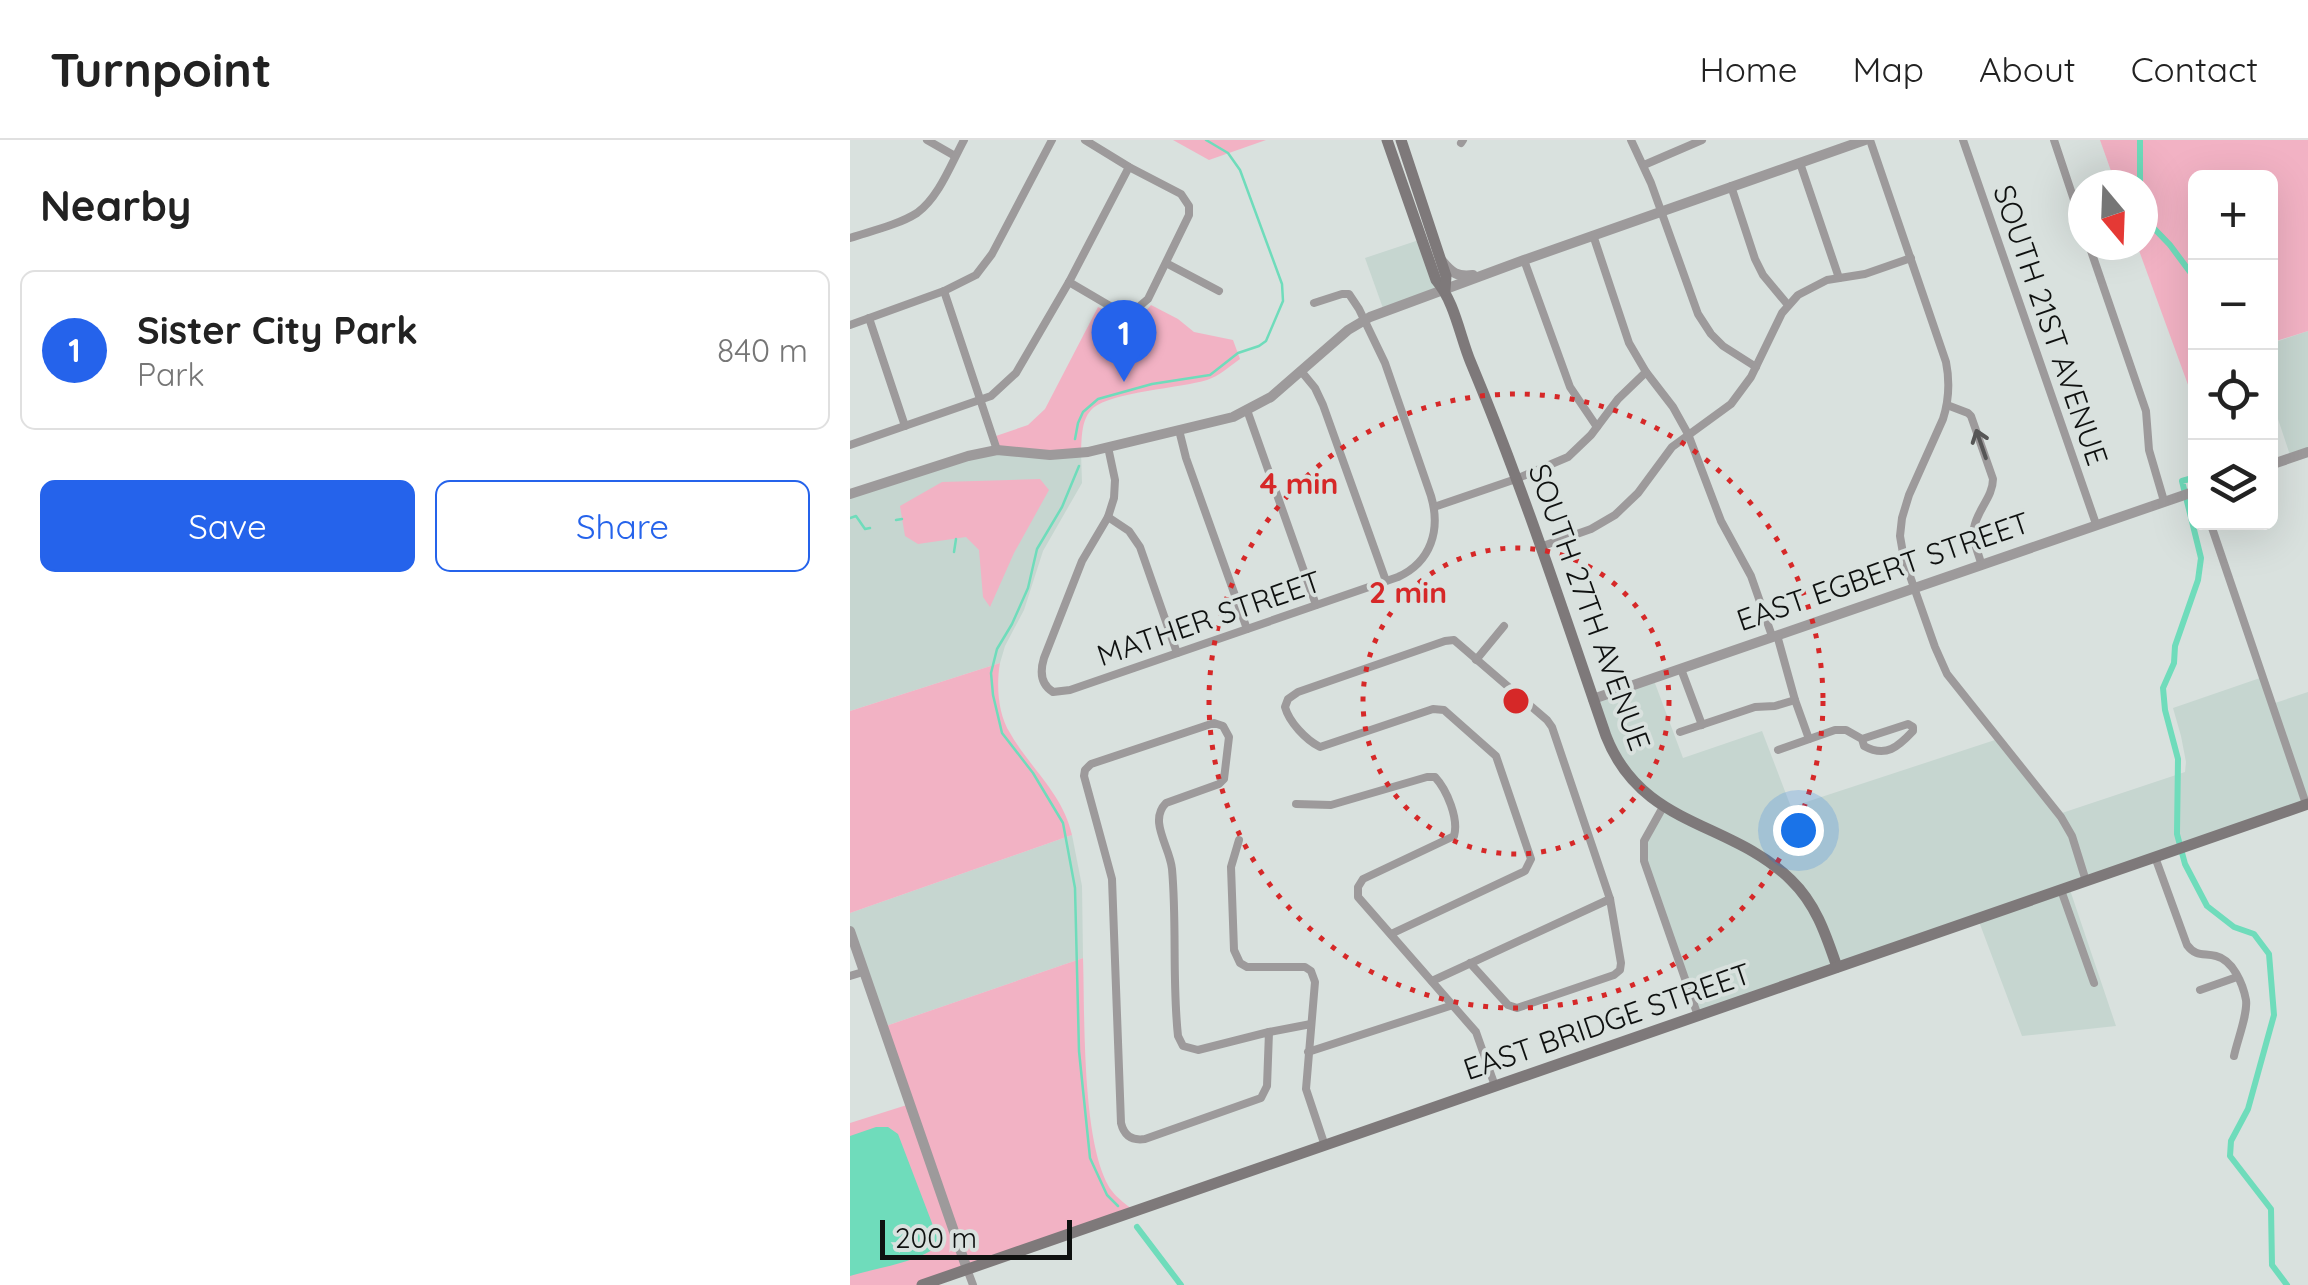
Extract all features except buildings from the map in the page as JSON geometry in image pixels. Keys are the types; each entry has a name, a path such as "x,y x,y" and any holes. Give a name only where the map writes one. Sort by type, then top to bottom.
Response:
{"main road":[{"name":"SOUTH 27TH AVENUE","path":"1387,140 1436,280 1445,290 1500,432 1609,744 1621,767 1634,784 1663,806 1763,857 1786,874 1816,912 1838,968"},
{"name":"SOUTH 27TH AVENUE","path":"1401,140 1446,276 1445,290"},
{"name":"EAST BRIDGE STREET","path":"922,1285 2307,804"}],"street":[{"path":"928,140 955,156"},
{"path":"850,238 918,212 932,197 964,140"},
{"path":"850,324 944,292 965,283 982,269 1052,140"},
{"path":"1068,282 1115,309 1128,311 1142,305 1188,220 1189,206 1181,194 1086,140"},
{"path":"1631,140 1662,211 1698,314 1722,346 1756,366"},
{"path":"1644,165 1702,140"},
{"path":"850,494 997,450 1050,455 1088,452 1219,422 1270,397 1363,320 1592,235 1867,140 1911,258 1946,362 1949,383 1947,405 1902,518 1901,547 1946,674 2067,826 2086,881"},
{"name":"SOUTH 21ST AVENUE","path":"1963,140 2096,524"},
{"path":"2054,140 2068,182"},
{"path":"1800,162 1839,278"},
{"path":"850,445 1000,390 1016,374 1129,167"},
{"path":"1731,186 1760,270 1788,305"},
{"path":"1592,235 1630,343 1646,372 1674,407 1721,521 1752,576 1809,738"},
{"path":"1540,547 1615,515 1638,493 1672,447 1730,404 1751,377 1788,305 1809,288 1911,258"},
{"path":"1441,259 1458,276 1489,272"},
{"path":"1524,260 1570,386 1597,426"},
{"path":"2094,260 2146,410 2149,450 2164,501"},
{"path":"1166,263 1219,291"},
{"path":"944,292 997,450"},
{"path":"1314,303 1349,294 1385,363 1434,507 1568,457 1580,448 1618,398 1646,372"},
{"path":"868,318 905,426"},
{"path":"1301,371 1316,388 1386,581"},
{"path":"1947,405 1968,412 1993,479 1974,526 1981,563"},
{"path":"1247,410 1316,605"},
{"path":"1179,430 1247,629"},
{"path":"1108,446 1115,480 1108,517 1132,534 1140,546 1178,653"},
{"path":"2278,462 2308,452"},
{"name":"EAST EGBERT STREET","path":"1593,699 2188,494"},
{"name":"MATHER STREET","path":"1108,517 1082,561 1044,658 1041,676 1049,690 1062,692 1410,570 1426,554 1435,532 1434,507"},
{"path":"2213,530 2307,804"},
{"path":"1476,660 1504,626"},
{"path":"1391,934 1528,867 1531,859 1497,758 1444,710 1437,709 1320,747 1288,716 1286,703 1306,689 1445,641 1456,641 1552,727 1610,899 1622,962 1614,975 1513,1008 1470,964"},
{"path":"1681,669 1702,725"},
{"path":"1680,732 1755,707 1795,700"},
{"path":"1269,1032 1267,1086 1261,1098 1145,1139 1132,1139 1124,1132 1120,1122 1117,1060 1112,880 1085,782 1090,764 1210,723 1226,728 1229,737 1223,781 1168,802 1158,817 1172,868 1178,1036 1184,1046 1198,1050 1269,1032 1311,1024"},
{"path":"1778,750 1841,730 1862,738 1908,724 1913,727 1898,748 1889,750 1870,750 1862,738"},
{"path":"1296,804 1331,805 1427,777 1435,777 1441,784 1456,824 1454,836 1363,879 1358,887 1360,902 1476,1032 1496,1086"},
{"path":"1663,806 1644,841 1644,861 1698,1016"},
{"path":"1239,840 1231,867 1235,953 1240,963 1246,967 1302,966 1311,971 1315,982 1306,1089 1325,1146"},
{"path":"2154,857 2187,946 2192,952 2214,955 2233,966 2246,1002 2234,1056"},
{"path":"2061,890 2094,982"},
{"path":"1432,981 1610,899"},
{"path":"850,931 973,1285"},
{"path":"850,976 863,972"},
{"path":"2200,990 2237,977"},
{"path":"1308,1052 1453,1006"}],"shaded area":[{"path":"1173,140 1266,140 1209,160"},
{"path":"2100,140 2308,140 2308,331 2278,340 2278,170 2188,170 2188,385 2142,260 2158,260 2158,170 2111,170"},
{"path":"1422,239 1445,290 1384,311 1365,258"},
{"path":"1151,305 1194,332 1233,340 1240,359 1207,380 1131,394 1093,408 1083,428 1081,452 997,450 993,437 1028,425 1045,409 1098,307 1124,319 1144,313"},
{"path":"2308,331 2308,452 2291,458 2278,419 2278,341"},
{"path":"1081,452 1082,483 1043,551 1024,610 1000,663 850,711 850,494 968,456"},
{"path":"1040,479 1049,490 990,607 983,597 979,550 966,537 918,544 905,536 900,506 942,482"},
{"path":"1000,663 999,699 1006,725 1054,794 1072,835 850,913 850,711"},
{"path":"2263,677 2272,704 2308,692 2308,804 2069,887 2116,1026 2022,1036 1978,919 1698,1016 1643,853 1662,807 1636,785 1593,699 1653,678 1683,758 1762,731 1791,807 1998,739 2059,814 2185,772 2173,708"},
{"path":"1072,835 1082,886 1083,958 883,1027 850,931 850,913"},
{"path":"1083,958 1087,1079 1095,1144 1112,1191 1136,1212 922,1285 850,1285 850,1123 910,1104 883,1027"},
{"path":"888,1127 898,1134 940,1244 910,1260 850,1276 850,1136"}],"waterway":[{"path":"1075,439 1083,412 1098,399 1152,384 1210,375 1238,353 1266,341 1283,301 1282,284 1240,170 1228,153 1206,140"},
{"path":"2140,140 2140,170"},
{"path":"2158,233 2188,269"},
{"path":"1079,466 1062,507 1037,549 1028,588 997,649 991,673 1002,733 1033,773 1063,823 1075,888 1079,1051 1090,1158 1107,1195 1118,1206"},
{"path":"2188,479 2182,481 2188,505"},
{"path":"850,518 856,516 865,529 870,528"},
{"path":"896,520 902,519"},
{"path":"2194,530 2201,558 2198,580 2163,688 2178,759 2177,834 2185,864 2207,906 2234,927 2254,934 2269,954 2274,1015 2248,1109 2231,1141 2230,1156 2271,1209 2272,1265 2287,1285"},
{"path":"954,552 956,539"},
{"path":"1137,1227 1181,1285"}],"place":[{"name":"Sister City Park","path":"1124,382"}]}
